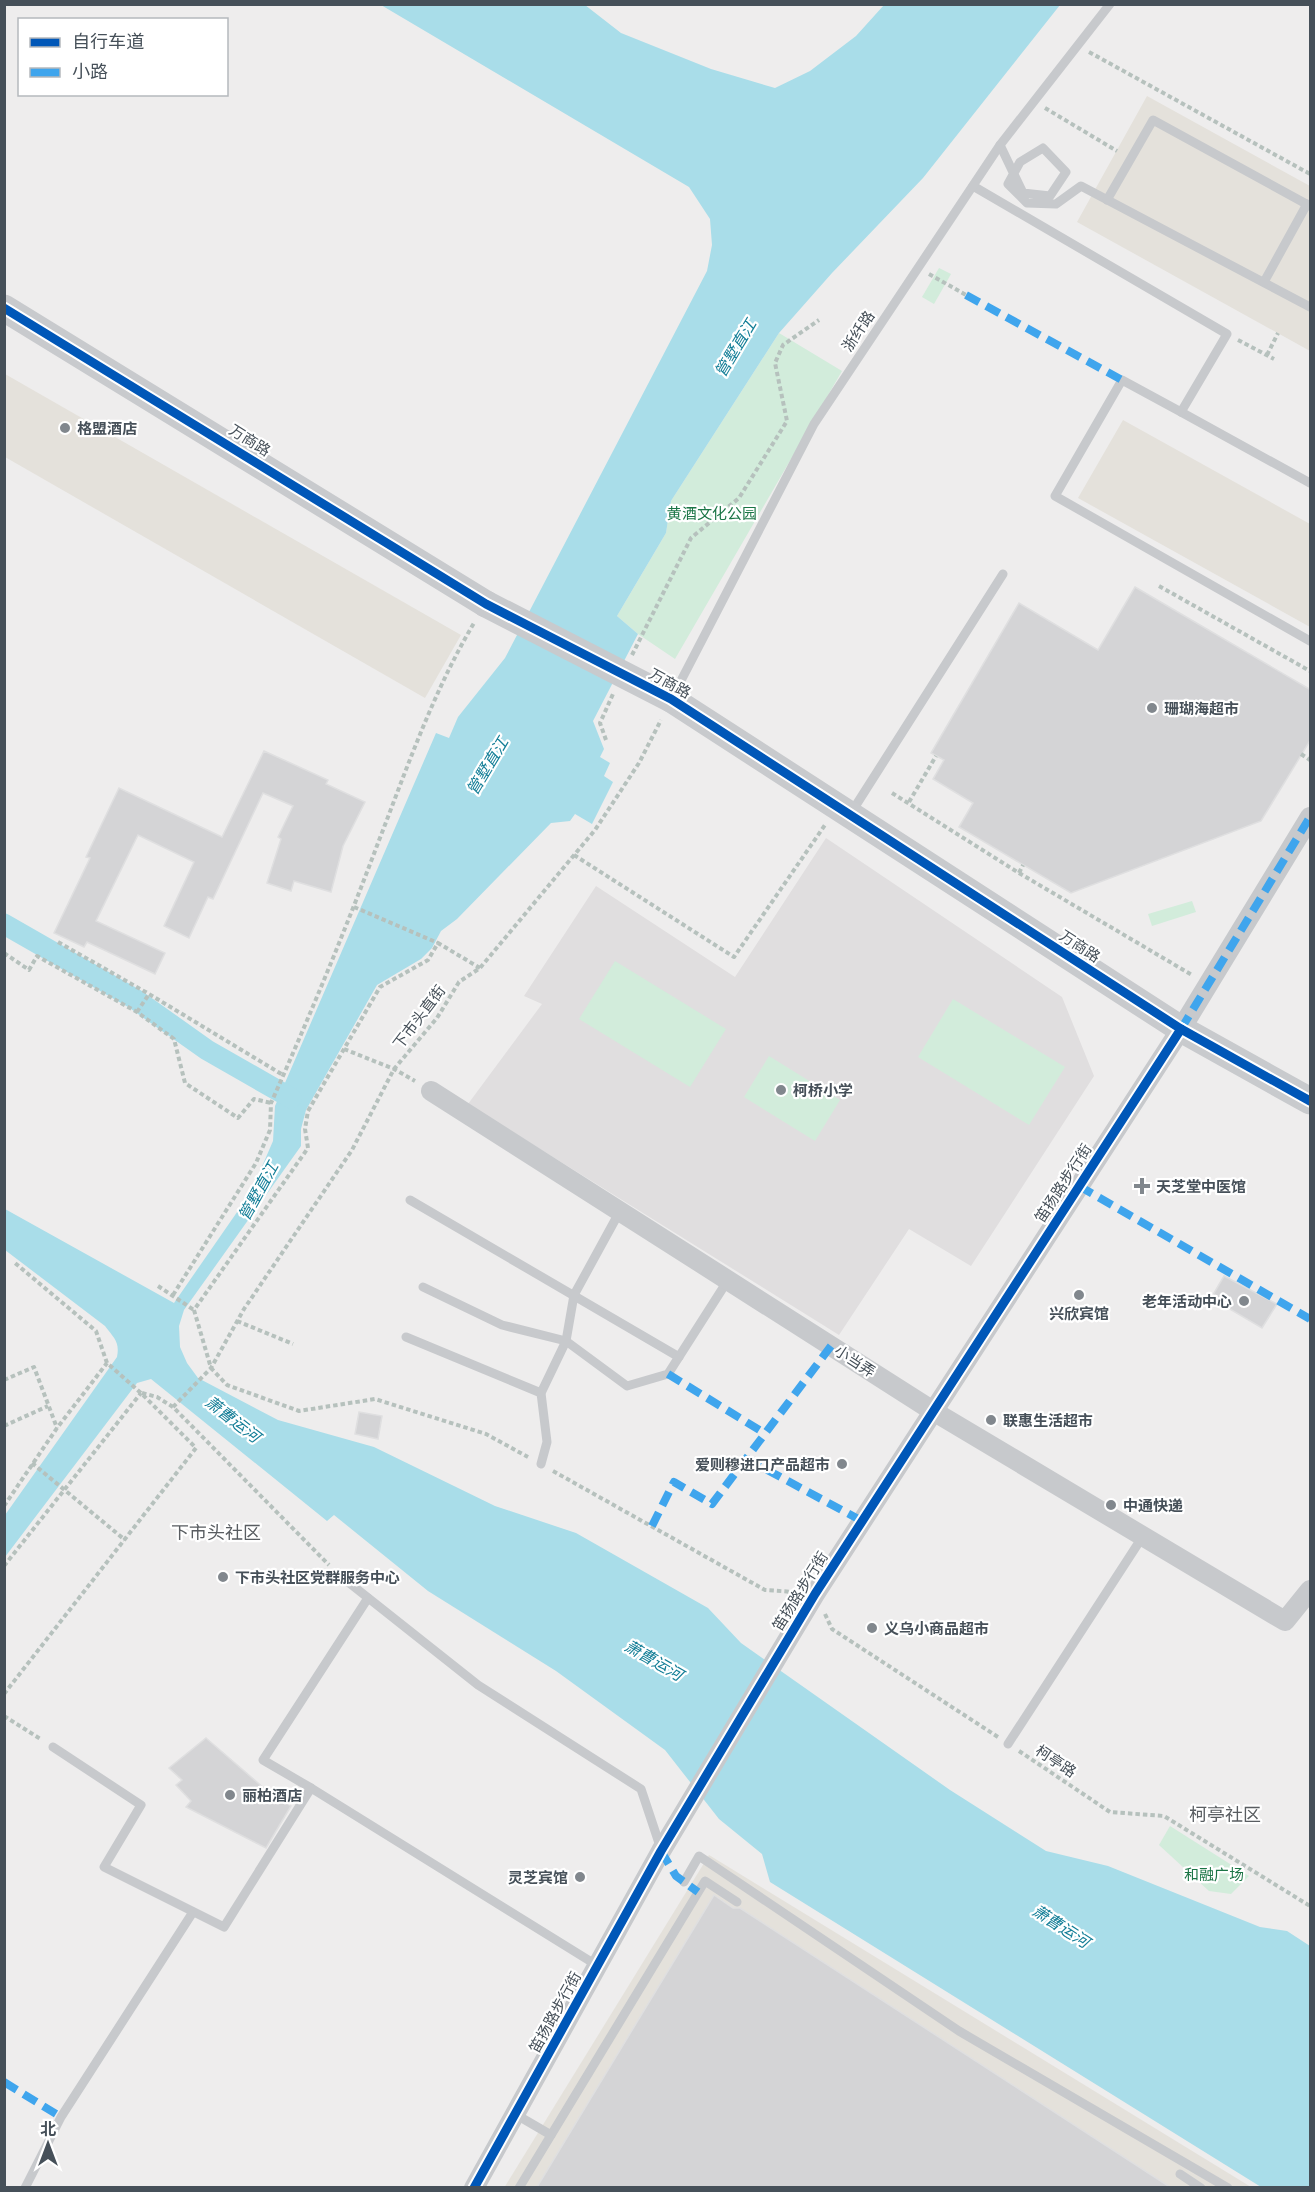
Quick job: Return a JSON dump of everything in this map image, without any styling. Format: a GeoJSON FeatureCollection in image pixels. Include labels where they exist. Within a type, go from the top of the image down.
{"type":"FeatureCollection","features":[{"type":"Feature","properties":{"kind":"street","name":"万商路"},"geometry":{"type":"LineString","coordinates":[[4,308],[486,604],[672,699],[1181,1029],[1311,1101]]}},
{"type":"Feature","properties":{"kind":"street","name":"笛扬路步行街"},"geometry":{"type":"LineString","coordinates":[[474,2187],[662,1851],[815,1594],[1181,1029],[1311,817]]}},
{"type":"Feature","properties":{"kind":"street","name":"小当弄"},"geometry":{"type":"LineString","coordinates":[[431,1091],[933,1411],[1285,1621],[1310,1593]]}},
{"type":"Feature","properties":{"kind":"lane","name":"浙纤路"},"geometry":{"type":"LineString","coordinates":[[672,699],[814,424],[1000,145],[1110,4]]}},
{"type":"Feature","properties":{"kind":"lane"},"geometry":{"type":"LineString","coordinates":[[1107,200],[1153,120],[1309,205],[1264,282]]}},
{"type":"Feature","properties":{"kind":"lane"},"geometry":{"type":"LineString","coordinates":[[1000,145],[1009,164],[1014,174],[1019,183],[1023,193],[1050,196],[1066,172],[1043,148],[1020,162],[1016,170],[1012,177],[1008,184],[1027,203],[1056,204],[1081,186],[1311,307]]}},
{"type":"Feature","properties":{"kind":"lane"},"geometry":{"type":"LineString","coordinates":[[973,186],[1227,334],[1181,411]]}},
{"type":"Feature","properties":{"kind":"lane"},"geometry":{"type":"LineString","coordinates":[[1311,483],[1122,380],[1055,495],[1311,641]]}},
{"type":"Feature","properties":{"kind":"lane"},"geometry":{"type":"LineString","coordinates":[[844,811],[1003,574]]}},
{"type":"Feature","properties":{"kind":"lane"},"geometry":{"type":"LineString","coordinates":[[410,1200],[679,1357]]}},
{"type":"Feature","properties":{"kind":"lane"},"geometry":{"type":"LineString","coordinates":[[541,1464],[547,1442],[541,1393],[566,1341],[574,1295],[620,1211]]}},
{"type":"Feature","properties":{"kind":"lane"},"geometry":{"type":"LineString","coordinates":[[423,1287],[502,1325],[566,1341],[627,1386],[668,1374],[728,1280]]}},
{"type":"Feature","properties":{"kind":"lane"},"geometry":{"type":"LineString","coordinates":[[406,1337],[541,1393]]}},
{"type":"Feature","properties":{"kind":"lane"},"geometry":{"type":"LineString","coordinates":[[1008,1744],[1143,1536]]}},
{"type":"Feature","properties":{"kind":"lane"},"geometry":{"type":"LineString","coordinates":[[338,1574],[478,1685],[641,1789],[662,1851]]}},
{"type":"Feature","properties":{"kind":"lane"},"geometry":{"type":"LineString","coordinates":[[368,1598],[263,1760],[598,1966]]}},
{"type":"Feature","properties":{"kind":"lane"},"geometry":{"type":"LineString","coordinates":[[53,1747],[141,1805],[104,1867],[224,1927],[311,1788]]}},
{"type":"Feature","properties":{"kind":"lane"},"geometry":{"type":"LineString","coordinates":[[684,1882],[699,1856],[959,2031],[1227,2187]]}},
{"type":"Feature","properties":{"kind":"lane"},"geometry":{"type":"LineString","coordinates":[[519,2187],[705,1881],[737,1902]]}},
{"type":"Feature","properties":{"kind":"lane"},"geometry":{"type":"LineString","coordinates":[[25,2187],[61,2118],[193,1912]]}},
{"type":"Feature","properties":{"kind":"lane"},"geometry":{"type":"LineString","coordinates":[[515,2114],[551,2135]]}},
{"type":"Feature","properties":{"kind":"lane"},"geometry":{"type":"LineString","coordinates":[[1180,2174],[1201,2187]]}},
{"type":"Feature","properties":{"kind":"path"},"geometry":{"type":"LineString","coordinates":[[1077,46],[1311,174]]}},
{"type":"Feature","properties":{"kind":"path"},"geometry":{"type":"LineString","coordinates":[[1034,102],[1117,151]]}},
{"type":"Feature","properties":{"kind":"path"},"geometry":{"type":"LineString","coordinates":[[918,268],[966,295]]}},
{"type":"Feature","properties":{"kind":"path"},"geometry":{"type":"LineString","coordinates":[[630,659],[691,537],[739,498],[787,421],[775,363],[783,345],[819,320]]}},
{"type":"Feature","properties":{"kind":"path"},"geometry":{"type":"LineString","coordinates":[[1267,355],[1278,333]]}},
{"type":"Feature","properties":{"kind":"path"},"geometry":{"type":"LineString","coordinates":[[1227,334],[1274,359]]}},
{"type":"Feature","properties":{"kind":"path"},"geometry":{"type":"LineString","coordinates":[[1159,586],[1311,671]]}},
{"type":"Feature","properties":{"kind":"path"},"geometry":{"type":"LineString","coordinates":[[173,1295],[256,1163],[270,1130],[271,1103],[354,907],[428,714],[454,656],[486,604]]}},
{"type":"Feature","properties":{"kind":"path"},"geometry":{"type":"LineString","coordinates":[[606,740],[600,723],[615,691]]}},
{"type":"Feature","properties":{"kind":"path"},"geometry":{"type":"LineString","coordinates":[[1301,754],[1311,760]]}},
{"type":"Feature","properties":{"kind":"path"},"geometry":{"type":"LineString","coordinates":[[909,802],[936,756]]}},
{"type":"Feature","properties":{"kind":"path"},"geometry":{"type":"LineString","coordinates":[[892,793],[1019,873],[1208,985]]}},
{"type":"Feature","properties":{"kind":"path"},"geometry":{"type":"LineString","coordinates":[[574,855],[734,957],[844,811]]}},
{"type":"Feature","properties":{"kind":"path"},"geometry":{"type":"LineString","coordinates":[[1019,873],[1023,865]]}},
{"type":"Feature","properties":{"kind":"path"},"geometry":{"type":"LineString","coordinates":[[354,907],[438,943],[480,968]]}},
{"type":"Feature","properties":{"kind":"path"},"geometry":{"type":"LineString","coordinates":[[58,942],[284,1075]]}},
{"type":"Feature","properties":{"kind":"path"},"geometry":{"type":"LineString","coordinates":[[194,1310],[308,1148],[305,1129],[308,1111],[380,987],[428,960],[438,943]]}},
{"type":"Feature","properties":{"kind":"path"},"geometry":{"type":"LineString","coordinates":[[4,953],[29,970],[37,956],[137,1012],[174,1039],[185,1083],[238,1119],[254,1099],[271,1103]]}},
{"type":"Feature","properties":{"kind":"path"},"geometry":{"type":"LineString","coordinates":[[137,1012],[149,994]]}},
{"type":"Feature","properties":{"kind":"path"},"geometry":{"type":"LineString","coordinates":[[344,1049],[394,1069],[431,1091]]}},
{"type":"Feature","properties":{"kind":"path"},"geometry":{"type":"LineString","coordinates":[[4,1694],[196,1448],[107,1363],[96,1331],[15,1263]]}},
{"type":"Feature","properties":{"kind":"path"},"geometry":{"type":"LineString","coordinates":[[158,1286],[194,1310],[211,1368],[227,1385],[299,1411],[375,1399],[486,1434],[765,1590],[815,1594]]}},
{"type":"Feature","properties":{"kind":"path"},"geometry":{"type":"LineString","coordinates":[[237,1321],[293,1344]]}},
{"type":"Feature","properties":{"kind":"path"},"geometry":{"type":"LineString","coordinates":[[4,1506],[57,1428],[107,1363]]}},
{"type":"Feature","properties":{"kind":"path"},"geometry":{"type":"LineString","coordinates":[[4,1380],[34,1367],[57,1428]]}},
{"type":"Feature","properties":{"kind":"path"},"geometry":{"type":"LineString","coordinates":[[141,1393],[157,1397],[173,1407],[338,1574]]}},
{"type":"Feature","properties":{"kind":"path"},"geometry":{"type":"LineString","coordinates":[[4,1566],[141,1393]]}},
{"type":"Feature","properties":{"kind":"path"},"geometry":{"type":"LineString","coordinates":[[4,1426],[48,1406]]}},
{"type":"Feature","properties":{"kind":"path"},"geometry":{"type":"LineString","coordinates":[[32,1463],[125,1540]]}},
{"type":"Feature","properties":{"kind":"path"},"geometry":{"type":"LineString","coordinates":[[4,1716],[53,1747]]}},
{"type":"Feature","properties":{"kind":"shaded area"},"geometry":{"type":"Polygon","coordinates":[[[1147,96],[1310,186],[1310,351],[1077,222],[1147,96]]]}},
{"type":"Feature","properties":{"kind":"shaded area"},"geometry":{"type":"Polygon","coordinates":[[[5,374],[461,635],[425,698],[5,457],[5,374]]]}},
{"type":"Feature","properties":{"kind":"shaded area"},"geometry":{"type":"Polygon","coordinates":[[[1123,420],[1310,524],[1310,627],[1078,498],[1123,420]]]}},
{"type":"Feature","properties":{"kind":"shaded area","name":"柯桥小学"},"geometry":{"type":"Polygon","coordinates":[[[826,838],[1062,997],[1094,1076],[971,1266],[909,1229],[839,1335],[468,1104],[542,1004],[524,996],[596,886],[735,977],[826,838]]]}},
{"type":"Feature","properties":{"kind":"shaded area"},"geometry":{"type":"Polygon","coordinates":[[[709,1855],[1251,2187],[504,2188],[709,1855]]]}},
{"type":"Feature","properties":{"kind":"green space"},"geometry":{"type":"Polygon","coordinates":[[[939,268],[951,274],[934,304],[922,297],[939,268]]]}},
{"type":"Feature","properties":{"kind":"green space","name":"黄酒文化公园"},"geometry":{"type":"Polygon","coordinates":[[[779,333],[842,371],[675,659],[638,634],[617,616],[666,533],[671,501],[779,333]]]}},
{"type":"Feature","properties":{"kind":"green space"},"geometry":{"type":"Polygon","coordinates":[[[1192,901],[1196,912],[1152,926],[1148,914],[1192,901]]]}},
{"type":"Feature","properties":{"kind":"green space"},"geometry":{"type":"Polygon","coordinates":[[[615,961],[726,1029],[690,1087],[579,1019],[615,961]]]}},
{"type":"Feature","properties":{"kind":"green space"},"geometry":{"type":"Polygon","coordinates":[[[953,999],[1065,1067],[1029,1125],[918,1057],[953,999]]]}},
{"type":"Feature","properties":{"kind":"green space"},"geometry":{"type":"Polygon","coordinates":[[[769,1056],[840,1100],[815,1141],[744,1097],[769,1056]]]}},
{"type":"Feature","properties":{"kind":"green space","name":"和融广场"},"geometry":{"type":"Polygon","coordinates":[[[1170,1826],[1249,1876],[1231,1894],[1209,1891],[1159,1845],[1170,1826]]]}},
{"type":"Feature","properties":{"kind":"water"},"geometry":{"type":"Polygon","coordinates":[[[381,5],[585,5],[621,33],[711,69],[775,88],[810,71],[856,36],[884,5],[1060,5],[923,178],[832,273],[779,333],[671,501],[666,533],[617,616],[638,634],[593,721],[604,749],[600,757],[610,763],[604,776],[613,782],[592,824],[575,814],[570,821],[551,823],[457,919],[441,931],[432,948],[421,959],[377,985],[306,1110],[301,1129],[301,1146],[184,1310],[179,1326],[180,1347],[187,1363],[198,1378],[278,1420],[374,1447],[495,1506],[576,1533],[708,1608],[741,1643],[950,1790],[1046,1851],[1108,1866],[1260,1927],[1287,1931],[1310,1946],[1310,2187],[1261,2187],[770,1882],[762,1854],[719,1819],[665,1750],[556,1671],[428,1591],[334,1515],[327,1521],[151,1379],[137,1383],[5,1557],[5,1515],[117,1357],[118,1348],[116,1340],[105,1326],[5,1250],[5,1209],[174,1303],[251,1192],[273,1141],[275,1106],[436,733],[449,738],[458,717],[505,658],[707,271],[712,245],[710,219],[689,187],[381,5]]]}},
{"type":"Feature","properties":{"kind":"building"},"geometry":{"type":"Polygon","coordinates":[[[1135,587],[1311,690],[1311,739],[1261,821],[1071,893],[959,827],[973,803],[933,779],[944,760],[931,753],[1019,603],[1098,650],[1135,587]]]}},
{"type":"Feature","properties":{"kind":"building"},"geometry":{"type":"Polygon","coordinates":[[[264,751],[328,780],[326,784],[365,802],[343,846],[331,892],[294,881],[291,891],[267,883],[281,839],[278,837],[293,806],[263,793],[213,899],[208,897],[189,938],[164,926],[194,862],[138,835],[96,921],[165,953],[155,974],[87,942],[84,947],[54,933],[90,858],[86,857],[119,788],[222,837],[264,751]]]}},
{"type":"Feature","properties":{"kind":"building","name":"老年活动中心"},"geometry":{"type":"Polygon","coordinates":[[[1224,1276],[1277,1304],[1262,1328],[1211,1298],[1224,1276]]]}},
{"type":"Feature","properties":{"kind":"building"},"geometry":{"type":"Polygon","coordinates":[[[359,1412],[382,1416],[378,1439],[355,1434],[359,1412]]]}},
{"type":"Feature","properties":{"kind":"building","name":"丽柏酒店"},"geometry":{"type":"Polygon","coordinates":[[[206,1738],[265,1789],[291,1806],[266,1848],[186,1807],[191,1801],[176,1785],[182,1780],[169,1768],[206,1738]]]}},
{"type":"Feature","properties":{"kind":"building"},"geometry":{"type":"Polygon","coordinates":[[[714,1895],[733,1908],[740,1908],[1170,2187],[537,2187],[714,1895]]]}},
{"type":"Feature","properties":{"kind":"waterway"},"geometry":{"type":"LineString","coordinates":[[4,924],[135,999],[207,1050],[291,1098]]}},
{"type":"Feature","properties":{"kind":"marked path"},"geometry":{"type":"LineString","coordinates":[[966,295],[1122,380]]}},
{"type":"Feature","properties":{"kind":"marked path"},"geometry":{"type":"LineString","coordinates":[[1181,1029],[1310,817]]}},
{"type":"Feature","properties":{"kind":"marked path"},"geometry":{"type":"LineString","coordinates":[[1079,1186],[1310,1319]]}},
{"type":"Feature","properties":{"kind":"marked path"},"geometry":{"type":"LineString","coordinates":[[652,1526],[674,1482],[712,1504],[831,1346]]}},
{"type":"Feature","properties":{"kind":"marked path"},"geometry":{"type":"LineString","coordinates":[[668,1374],[766,1434]]}},
{"type":"Feature","properties":{"kind":"marked path"},"geometry":{"type":"LineString","coordinates":[[747,1459],[862,1521]]}},
{"type":"Feature","properties":{"kind":"marked path"},"geometry":{"type":"LineString","coordinates":[[661,1851],[676,1876],[698,1892]]}},
{"type":"Feature","properties":{"kind":"marked path"},"geometry":{"type":"LineString","coordinates":[[4,2082],[61,2117]]}},
{"type":"Feature","properties":{"kind":"cycle path"},"geometry":{"type":"LineString","coordinates":[[4,308],[486,604],[671,699],[1181,1029],[1310,1101]]}},
{"type":"Feature","properties":{"kind":"cycle path"},"geometry":{"type":"LineString","coordinates":[[474,2188],[661,1851],[815,1594],[1181,1029]]}},
{"type":"Feature","properties":{"kind":"place","name":"格盟酒店"},"geometry":{"type":"Point","coordinates":[65,428]}},
{"type":"Feature","properties":{"kind":"place","name":"珊瑚海超市"},"geometry":{"type":"Point","coordinates":[1152,708]}},
{"type":"Feature","properties":{"kind":"place","name":"柯桥小学"},"geometry":{"type":"Point","coordinates":[781,1090]}},
{"type":"Feature","properties":{"kind":"place","name":"天芝堂中医馆"},"geometry":{"type":"Point","coordinates":[1142,1186]}},
{"type":"Feature","properties":{"kind":"place","name":"兴欣宾馆"},"geometry":{"type":"Point","coordinates":[1079,1295]}},
{"type":"Feature","properties":{"kind":"place","name":"老年活动中心"},"geometry":{"type":"Point","coordinates":[1244,1301]}},
{"type":"Feature","properties":{"kind":"place","name":"联惠生活超市"},"geometry":{"type":"Point","coordinates":[991,1420]}},
{"type":"Feature","properties":{"kind":"place","name":"爱则穆进口产品超市"},"geometry":{"type":"Point","coordinates":[842,1464]}},
{"type":"Feature","properties":{"kind":"place","name":"中通快递"},"geometry":{"type":"Point","coordinates":[1111,1505]}},
{"type":"Feature","properties":{"kind":"place","name":"下市头社区党群服务中心"},"geometry":{"type":"Point","coordinates":[223,1577]}},
{"type":"Feature","properties":{"kind":"place","name":"义乌小商品超市"},"geometry":{"type":"Point","coordinates":[872,1628]}},
{"type":"Feature","properties":{"kind":"place","name":"丽柏酒店"},"geometry":{"type":"Point","coordinates":[230,1795]}},
{"type":"Feature","properties":{"kind":"place","name":"灵芝宾馆"},"geometry":{"type":"Point","coordinates":[580,1877]}},
{"type":"Feature","properties":{"kind":"district","name":"下市头社区"},"geometry":{"type":"Point","coordinates":[216,1532]}},
{"type":"Feature","properties":{"kind":"district","name":"柯亭社区"},"geometry":{"type":"Point","coordinates":[1225,1814]}},
{"type":"Feature","properties":{"kind":"water label","name":"管墅直江"},"geometry":{"type":"Point","coordinates":[735,348]}},
{"type":"Feature","properties":{"kind":"water label","name":"管墅直江"},"geometry":{"type":"Point","coordinates":[487,766]}},
{"type":"Feature","properties":{"kind":"water label","name":"管墅直江"},"geometry":{"type":"Point","coordinates":[258,1191]}},
{"type":"Feature","properties":{"kind":"water label","name":"萧曹运河"},"geometry":{"type":"Point","coordinates":[233,1419]}},
{"type":"Feature","properties":{"kind":"water label","name":"萧曹运河"},"geometry":{"type":"Point","coordinates":[654,1660]}},
{"type":"Feature","properties":{"kind":"water label","name":"萧曹运河"},"geometry":{"type":"Point","coordinates":[1061,1926]}}]}
